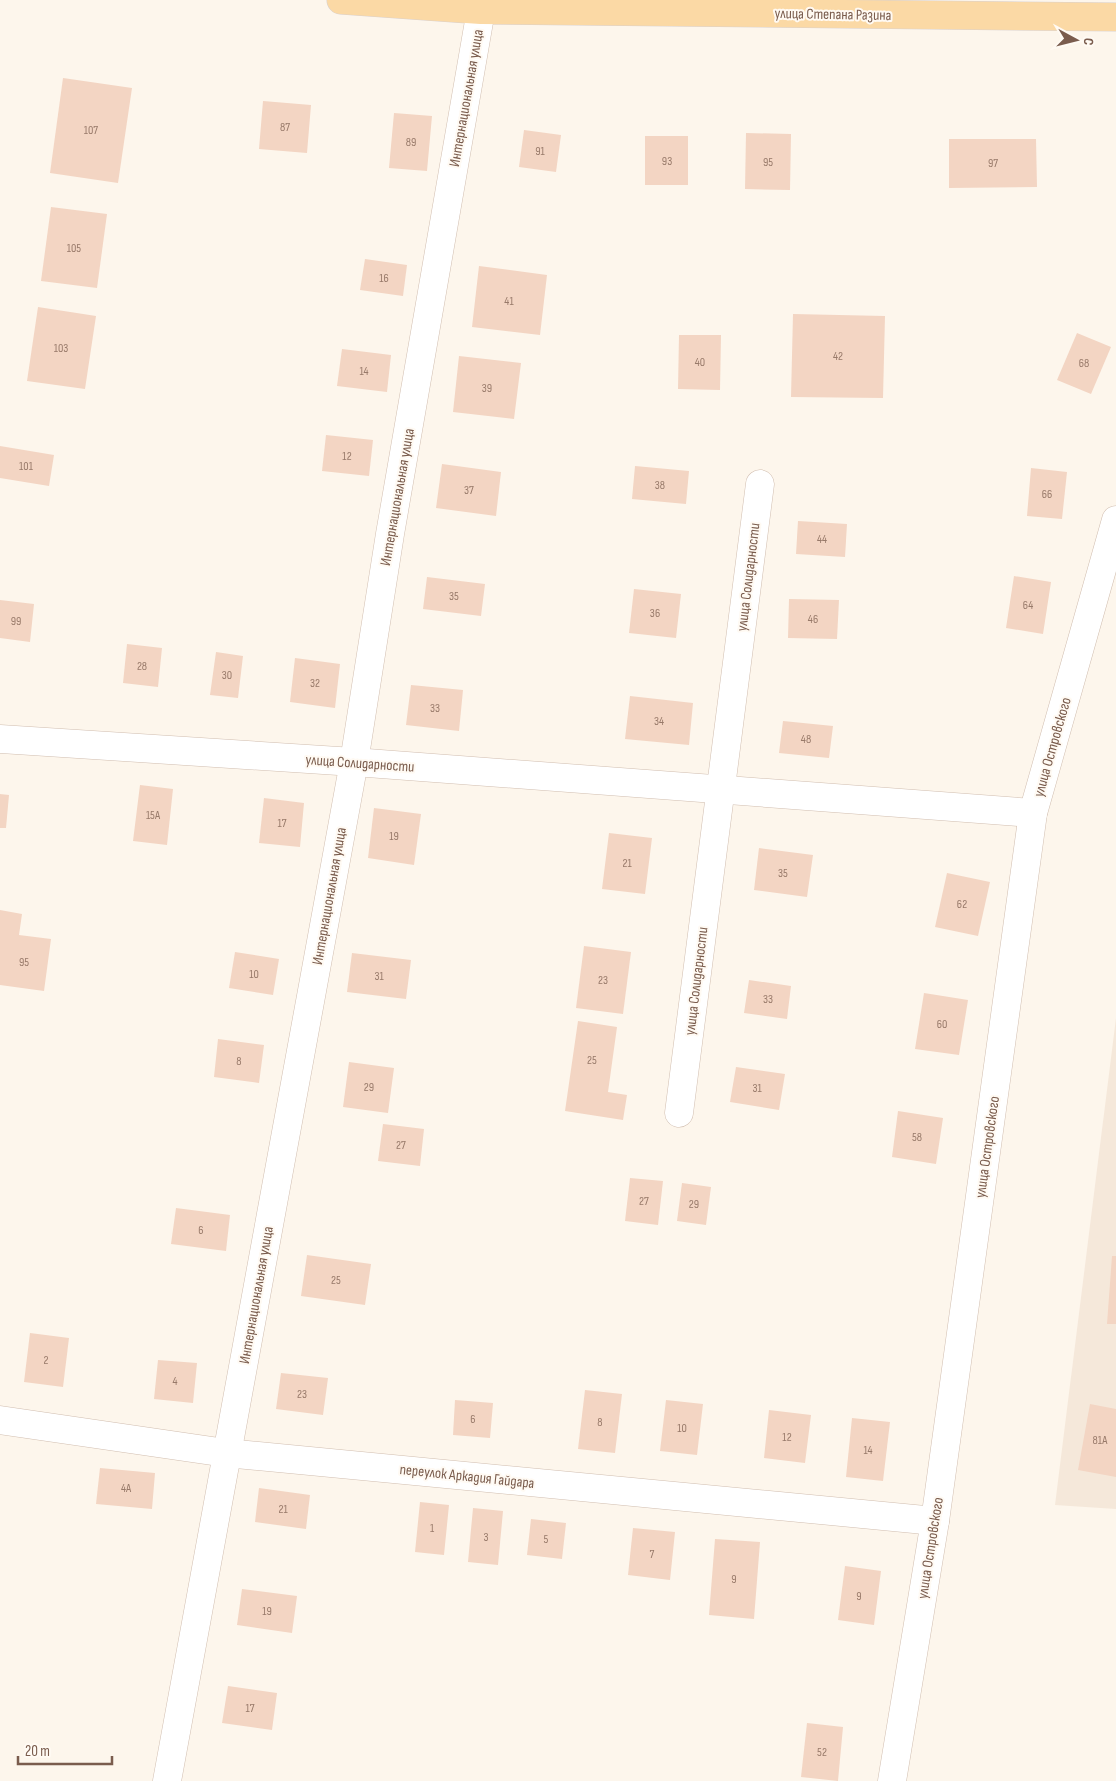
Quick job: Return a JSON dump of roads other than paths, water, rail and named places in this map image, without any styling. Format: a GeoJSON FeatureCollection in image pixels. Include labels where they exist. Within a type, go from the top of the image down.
{"type":"FeatureCollection","features":[{"type":"Feature","properties":{"kind":"main road","name":"улица Степана Разина"},"geometry":{"type":"LineString","coordinates":[[341,0],[481,10],[556,5],[1116,17]]}},
{"type":"Feature","properties":{"kind":"street","name":"Интернациональная улица"},"geometry":{"type":"LineString","coordinates":[[168,1781],[226,1452],[354,762],[390,534],[481,10]]}},
{"type":"Feature","properties":{"kind":"street","name":"улица Солидарности"},"geometry":{"type":"LineString","coordinates":[[679,1113],[760,484]]}},
{"type":"Feature","properties":{"kind":"street","name":"улица Островского"},"geometry":{"type":"LineString","coordinates":[[892,1781],[935,1522],[1033,813],[1116,520]]}},
{"type":"Feature","properties":{"kind":"street","name":"улица Солидарности"},"geometry":{"type":"LineString","coordinates":[[0,739],[354,762],[1033,813]]}},
{"type":"Feature","properties":{"kind":"street","name":"переулок Аркадия Гайдара"},"geometry":{"type":"LineString","coordinates":[[0,1420],[226,1452],[935,1522]]}}]}
